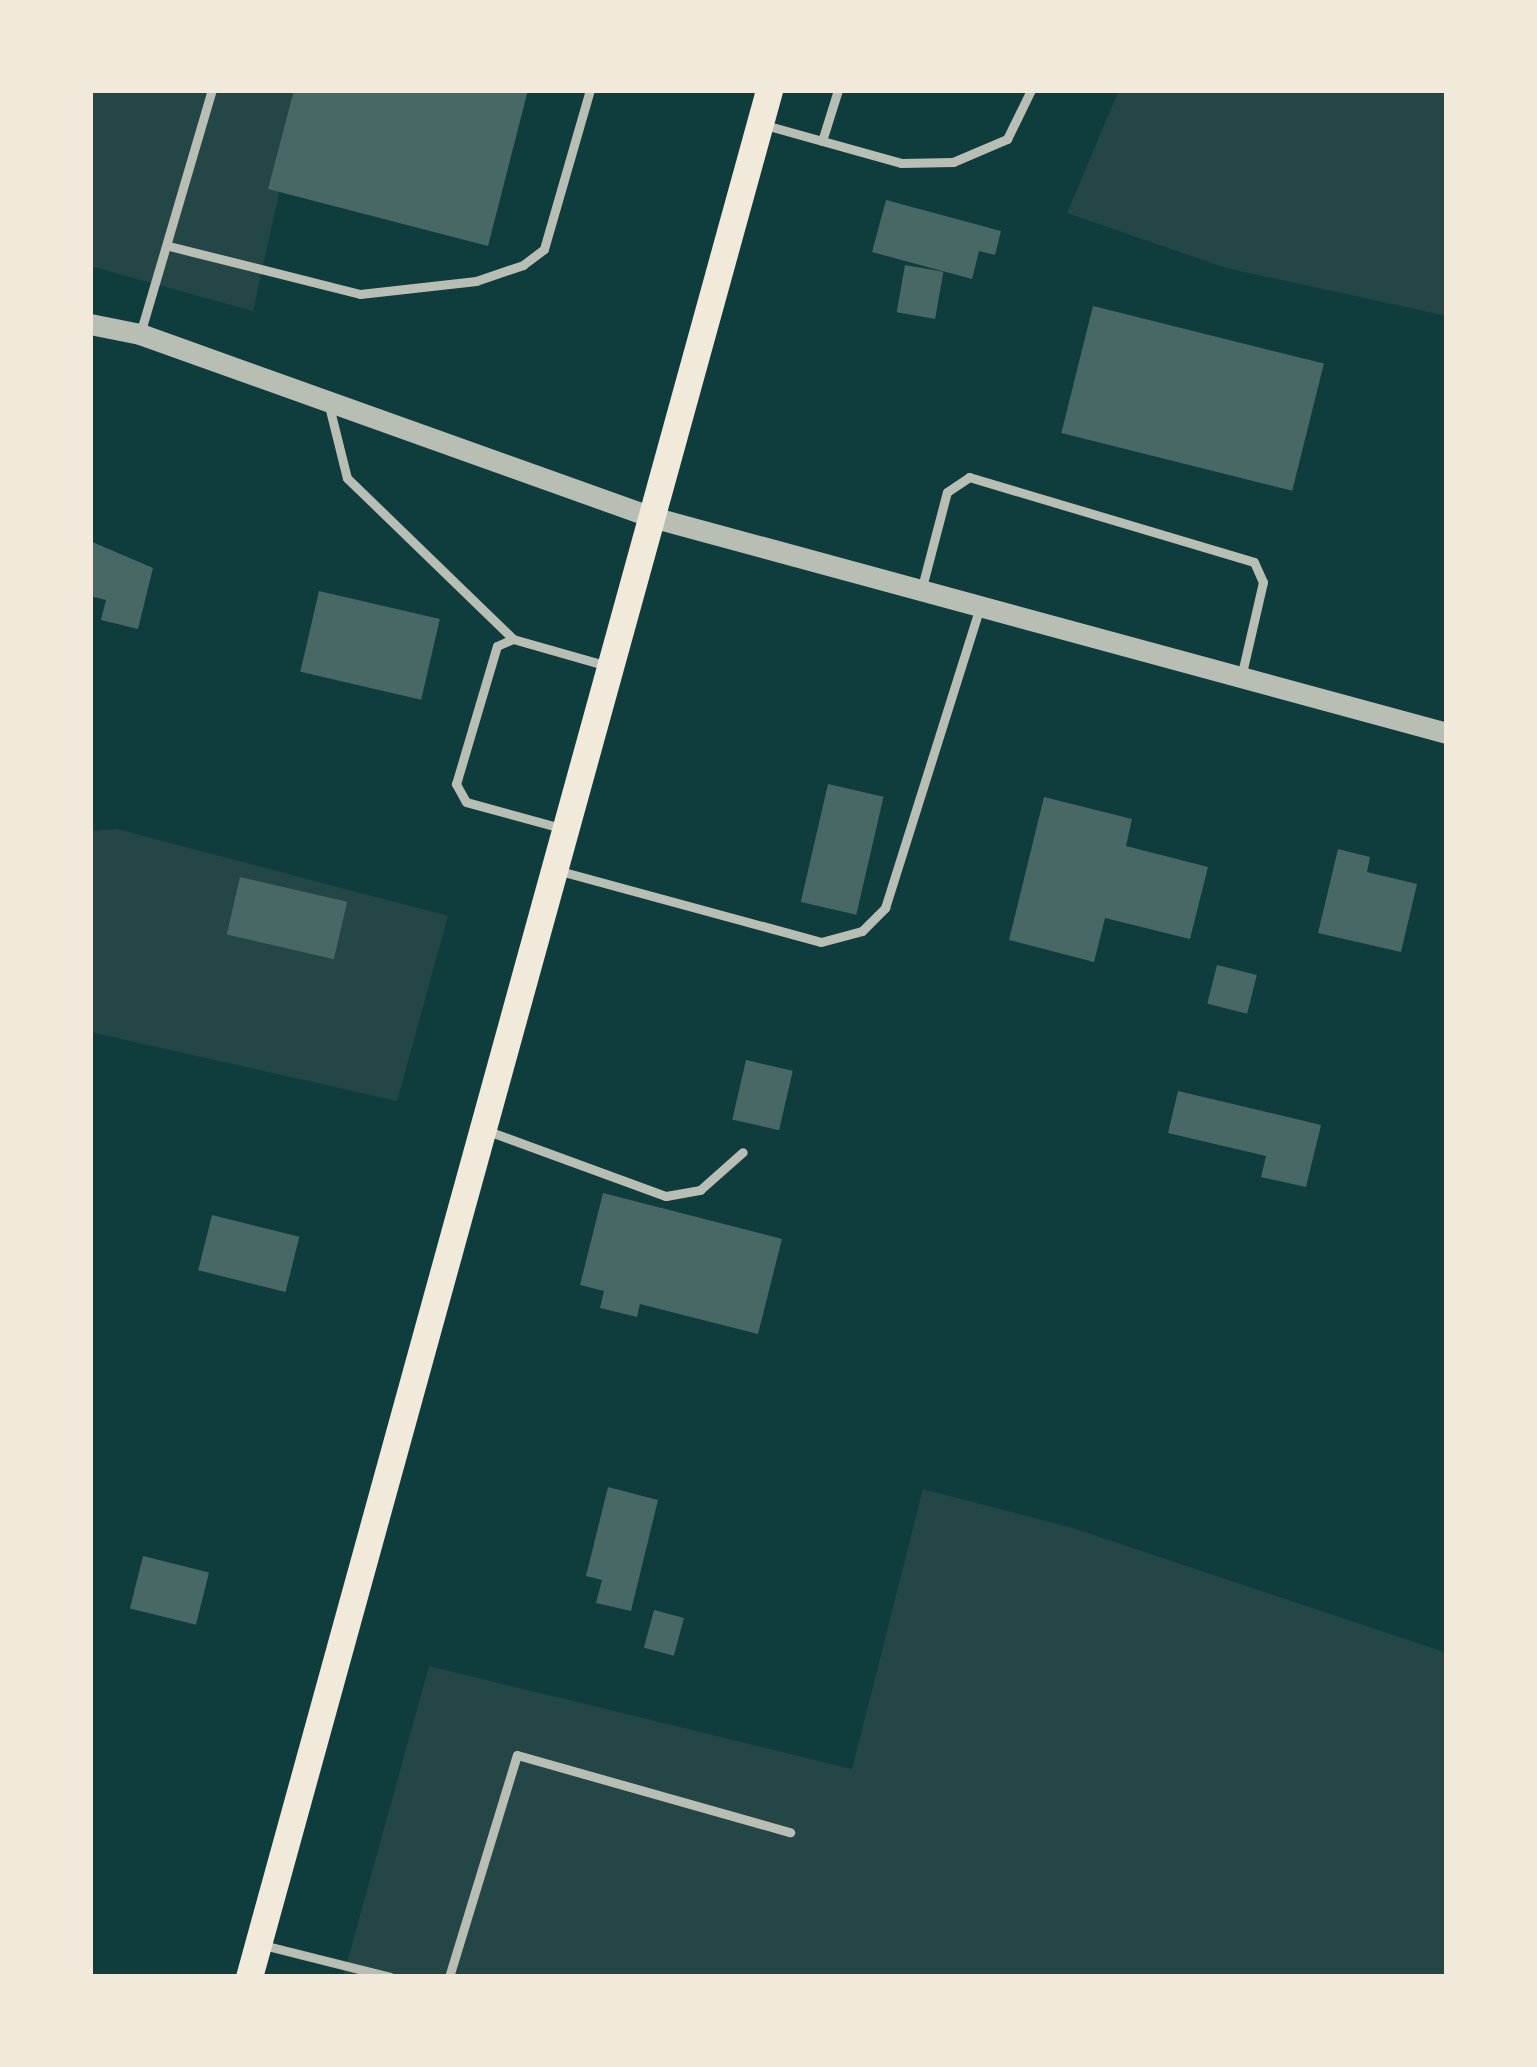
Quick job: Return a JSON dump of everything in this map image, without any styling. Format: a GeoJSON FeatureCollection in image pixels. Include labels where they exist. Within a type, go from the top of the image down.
{"type":"FeatureCollection","features":[{"type":"Feature","properties":{"kind":"main road"},"geometry":{"type":"LineString","coordinates":[[249,1977],[769,90]]}},
{"type":"Feature","properties":{"kind":"street"},"geometry":{"type":"LineString","coordinates":[[90,324],[140,334],[652,518],[1447,733]]}},
{"type":"Feature","properties":{"kind":"lane"},"geometry":{"type":"LineString","coordinates":[[140,334],[212,90]]}},
{"type":"Feature","properties":{"kind":"lane"},"geometry":{"type":"LineString","coordinates":[[169,246],[360,294],[476,281],[524,265],[544,249],[590,90]]}},
{"type":"Feature","properties":{"kind":"lane"},"geometry":{"type":"LineString","coordinates":[[822,141],[838,90]]}},
{"type":"Feature","properties":{"kind":"lane"},"geometry":{"type":"LineString","coordinates":[[760,124],[902,163],[952,162],[1007,139],[1031,90]]}},
{"type":"Feature","properties":{"kind":"lane"},"geometry":{"type":"LineString","coordinates":[[328,401],[347,478],[513,639],[611,667]]}},
{"type":"Feature","properties":{"kind":"lane"},"geometry":{"type":"LineString","coordinates":[[921,590],[947,492],[970,477],[1254,562],[1263,582],[1241,676]]}},
{"type":"Feature","properties":{"kind":"lane"},"geometry":{"type":"LineString","coordinates":[[555,870],[821,942],[862,931],[885,908],[980,606]]}},
{"type":"Feature","properties":{"kind":"lane"},"geometry":{"type":"LineString","coordinates":[[513,639],[496,646],[456,784],[466,802],[566,829]]}},
{"type":"Feature","properties":{"kind":"lane"},"geometry":{"type":"LineString","coordinates":[[483,1130],[665,1196],[700,1190],[743,1152]]}},
{"type":"Feature","properties":{"kind":"lane"},"geometry":{"type":"LineString","coordinates":[[449,1977],[517,1755],[790,1832]]}},
{"type":"Feature","properties":{"kind":"lane"},"geometry":{"type":"LineString","coordinates":[[258,1944],[389,1977]]}},
{"type":"Feature","properties":{"kind":"shaded area"},"geometry":{"type":"Polygon","coordinates":[[[90,90],[302,90],[253,311],[90,266],[90,90]]]}},
{"type":"Feature","properties":{"kind":"shaded area"},"geometry":{"type":"Polygon","coordinates":[[[1119,90],[1447,90],[1447,316],[1226,268],[1067,213],[1119,90]]]}},
{"type":"Feature","properties":{"kind":"shaded area"},"geometry":{"type":"Polygon","coordinates":[[[117,829],[448,916],[397,1101],[90,1032],[90,831],[117,829]]]}},
{"type":"Feature","properties":{"kind":"shaded area"},"geometry":{"type":"Polygon","coordinates":[[[923,1489],[1076,1529],[1447,1653],[1447,1977],[343,1977],[429,1666],[852,1769],[923,1489]]]}},
{"type":"Feature","properties":{"kind":"building"},"geometry":{"type":"Polygon","coordinates":[[[294,90],[528,90],[488,246],[268,189],[294,90]]]}},
{"type":"Feature","properties":{"kind":"building"},"geometry":{"type":"Polygon","coordinates":[[[886,200],[1001,231],[995,255],[979,251],[972,279],[872,252],[886,200]]]}},
{"type":"Feature","properties":{"kind":"building"},"geometry":{"type":"Polygon","coordinates":[[[905,265],[943,272],[935,319],[897,312],[905,265]]]}},
{"type":"Feature","properties":{"kind":"building"},"geometry":{"type":"Polygon","coordinates":[[[1093,306],[1324,364],[1292,491],[1061,433],[1093,306]]]}},
{"type":"Feature","properties":{"kind":"building"},"geometry":{"type":"Polygon","coordinates":[[[90,541],[153,568],[138,629],[101,620],[106,600],[90,596],[90,541]]]}},
{"type":"Feature","properties":{"kind":"building"},"geometry":{"type":"Polygon","coordinates":[[[319,591],[440,619],[421,700],[300,672],[319,591]]]}},
{"type":"Feature","properties":{"kind":"building"},"geometry":{"type":"Polygon","coordinates":[[[828,784],[884,797],[856,915],[801,902],[828,784]]]}},
{"type":"Feature","properties":{"kind":"building"},"geometry":{"type":"Polygon","coordinates":[[[1044,797],[1132,819],[1126,846],[1208,867],[1190,939],[1105,918],[1094,962],[1009,940],[1044,797]]]}},
{"type":"Feature","properties":{"kind":"building"},"geometry":{"type":"Polygon","coordinates":[[[1338,849],[1370,857],[1367,872],[1417,884],[1401,952],[1318,933],[1338,849]]]}},
{"type":"Feature","properties":{"kind":"building"},"geometry":{"type":"Polygon","coordinates":[[[240,877],[347,902],[334,959],[227,934],[240,877]]]}},
{"type":"Feature","properties":{"kind":"building"},"geometry":{"type":"Polygon","coordinates":[[[1217,965],[1257,975],[1247,1014],[1207,1004],[1217,965]]]}},
{"type":"Feature","properties":{"kind":"building"},"geometry":{"type":"Polygon","coordinates":[[[746,1060],[793,1071],[779,1130],[732,1119],[746,1060]]]}},
{"type":"Feature","properties":{"kind":"building"},"geometry":{"type":"Polygon","coordinates":[[[1178,1091],[1321,1125],[1306,1187],[1261,1177],[1266,1156],[1168,1133],[1178,1091]]]}},
{"type":"Feature","properties":{"kind":"building"},"geometry":{"type":"Polygon","coordinates":[[[603,1193],[782,1239],[758,1334],[640,1304],[637,1317],[600,1308],[604,1291],[580,1285],[603,1193]]]}},
{"type":"Feature","properties":{"kind":"building"},"geometry":{"type":"Polygon","coordinates":[[[212,1215],[299,1237],[286,1292],[198,1270],[212,1215]]]}},
{"type":"Feature","properties":{"kind":"building"},"geometry":{"type":"Polygon","coordinates":[[[608,1487],[658,1500],[631,1611],[596,1603],[602,1580],[586,1576],[608,1487]]]}},
{"type":"Feature","properties":{"kind":"building"},"geometry":{"type":"Polygon","coordinates":[[[143,1556],[209,1572],[196,1625],[130,1608],[143,1556]]]}},
{"type":"Feature","properties":{"kind":"building"},"geometry":{"type":"Polygon","coordinates":[[[654,1610],[684,1618],[674,1656],[644,1648],[654,1610]]]}}]}
